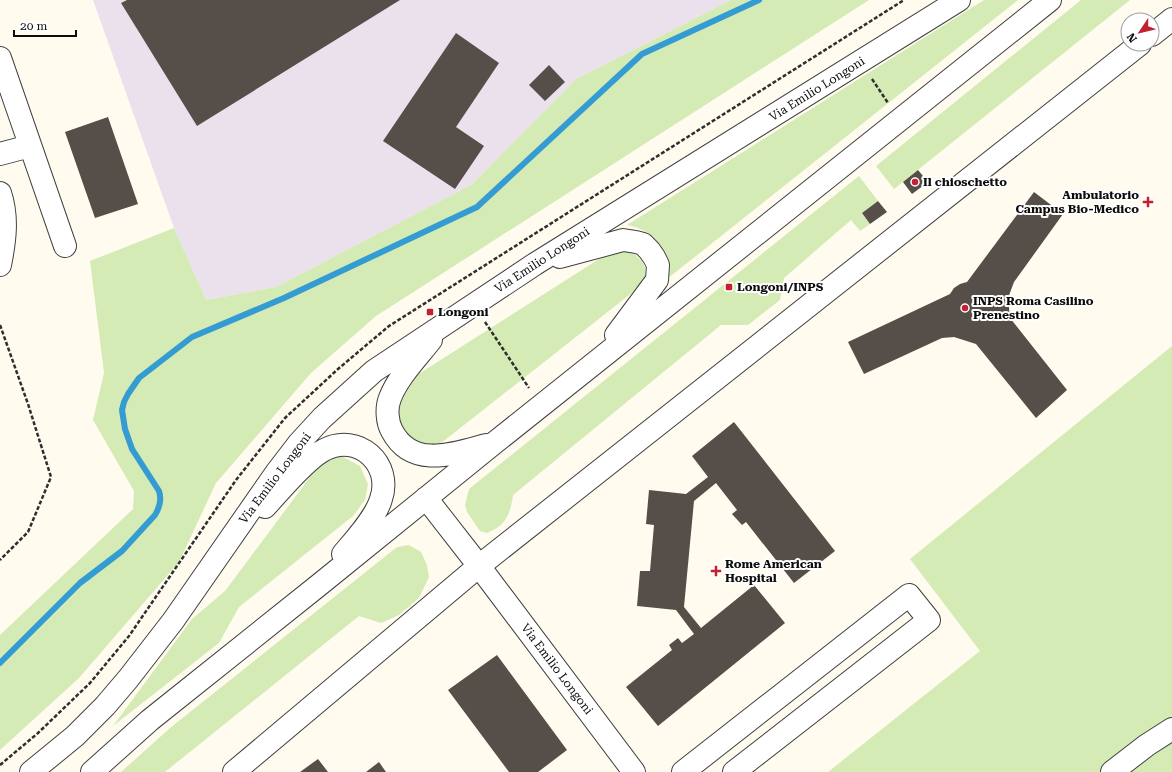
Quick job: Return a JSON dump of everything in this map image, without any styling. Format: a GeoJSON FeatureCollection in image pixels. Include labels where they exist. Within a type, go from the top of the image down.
{"type":"FeatureCollection","features":[{"type":"Feature","properties":{"kind":"street","name":"Via Emilio Longoni"},"geometry":{"type":"LineString","coordinates":[[31,772],[75,736],[110,700],[173,622],[276,473],[299,443],[322,418],[374,371],[535,264],[959,0]]}},
{"type":"Feature","properties":{"kind":"street"},"geometry":{"type":"LineString","coordinates":[[92,772],[150,720],[595,361],[1050,0]]}},
{"type":"Feature","properties":{"kind":"street"},"geometry":{"type":"LineString","coordinates":[[1160,28],[1172,19]]}},
{"type":"Feature","properties":{"kind":"street"},"geometry":{"type":"LineString","coordinates":[[234,772],[479,566],[1130,52]]}},
{"type":"Feature","properties":{"kind":"street"},"geometry":{"type":"LineString","coordinates":[[0,58],[65,246]]}},
{"type":"Feature","properties":{"kind":"street"},"geometry":{"type":"LineString","coordinates":[[0,154],[30,146]]}},
{"type":"Feature","properties":{"kind":"street"},"geometry":{"type":"LineString","coordinates":[[0,193],[6,217],[6,235],[0,265]]}},
{"type":"Feature","properties":{"kind":"street"},"geometry":{"type":"LineString","coordinates":[[535,264],[623,240],[642,244],[654,257],[658,265],[657,280],[595,361]]}},
{"type":"Feature","properties":{"kind":"street"},"geometry":{"type":"LineString","coordinates":[[443,325],[403,375],[389,399],[387,410],[390,427],[402,444],[412,452],[424,456],[454,453],[493,444]]}},
{"type":"Feature","properties":{"kind":"street"},"geometry":{"type":"LineString","coordinates":[[214,562],[308,462],[323,450],[333,446],[342,444],[354,446],[365,450],[376,462],[382,476],[382,498],[370,520],[319,585]]}},
{"type":"Feature","properties":{"kind":"street","name":"Via Emilio Longoni"},"geometry":{"type":"LineString","coordinates":[[426,498],[634,772]]}},
{"type":"Feature","properties":{"kind":"street"},"geometry":{"type":"LineString","coordinates":[[683,772],[909,595],[929,620],[734,772]]}},
{"type":"Feature","properties":{"kind":"street"},"geometry":{"type":"LineString","coordinates":[[1112,772],[1147,745],[1172,729]]}},
{"type":"Feature","properties":{"kind":"path"},"geometry":{"type":"LineString","coordinates":[[458,282],[514,366],[542,404]]}},
{"type":"Feature","properties":{"kind":"path"},"geometry":{"type":"LineString","coordinates":[[0,325],[28,404],[51,477],[28,532],[0,560]]}},
{"type":"Feature","properties":{"kind":"shaded area"},"geometry":{"type":"Polygon","coordinates":[[[93,0],[731,0],[576,79],[471,185],[276,287],[206,300],[174,228],[93,0]]]}},
{"type":"Feature","properties":{"kind":"green space"},"geometry":{"type":"Polygon","coordinates":[[[731,0],[869,0],[376,316],[311,373],[216,483],[179,562],[79,678],[0,750],[0,635],[133,509],[134,491],[93,420],[104,373],[90,261],[174,228],[206,300],[276,287],[471,185],[576,79],[731,0]]]}},
{"type":"Feature","properties":{"kind":"green space"},"geometry":{"type":"Polygon","coordinates":[[[984,0],[1018,0],[667,279],[666,260],[663,251],[656,240],[646,232],[634,226],[627,225],[984,0]]]}},
{"type":"Feature","properties":{"kind":"green space"},"geometry":{"type":"Polygon","coordinates":[[[1081,0],[1130,0],[894,189],[876,166],[1081,0]]]}},
{"type":"Feature","properties":{"kind":"green space"},"geometry":{"type":"Polygon","coordinates":[[[859,176],[878,201],[862,213],[870,224],[860,231],[851,220],[784,278],[780,300],[748,325],[721,325],[513,495],[508,514],[503,523],[487,533],[480,531],[467,512],[465,505],[469,489],[859,176]]]}},
{"type":"Feature","properties":{"kind":"green space"},"geometry":{"type":"Polygon","coordinates":[[[625,249],[640,259],[645,267],[645,276],[633,292],[445,440],[436,445],[422,447],[399,435],[393,400],[406,382],[610,252],[625,249]]]}},
{"type":"Feature","properties":{"kind":"green space"},"geometry":{"type":"Polygon","coordinates":[[[1172,346],[1172,772],[828,772],[980,651],[910,559],[1172,346]]]}},
{"type":"Feature","properties":{"kind":"green space"},"geometry":{"type":"Polygon","coordinates":[[[341,456],[360,466],[368,484],[365,500],[353,516],[239,607],[219,643],[113,726],[192,619],[225,591],[319,465],[341,456]]]}},
{"type":"Feature","properties":{"kind":"green space"},"geometry":{"type":"Polygon","coordinates":[[[409,545],[421,552],[427,565],[429,577],[419,598],[399,615],[381,623],[359,616],[165,772],[121,772],[170,728],[397,547],[409,545]]]}},
{"type":"Feature","properties":{"kind":"building"},"geometry":{"type":"Polygon","coordinates":[[[127,0],[400,0],[197,126],[121,3],[127,0]]]}},
{"type":"Feature","properties":{"kind":"building"},"geometry":{"type":"Polygon","coordinates":[[[456,33],[499,63],[456,127],[484,146],[455,189],[383,141],[456,33]]]}},
{"type":"Feature","properties":{"kind":"building"},"geometry":{"type":"Polygon","coordinates":[[[549,65],[565,82],[545,101],[529,85],[549,65]]]}},
{"type":"Feature","properties":{"kind":"building"},"geometry":{"type":"Polygon","coordinates":[[[108,117],[138,204],[95,218],[65,132],[108,117]]]}},
{"type":"Feature","properties":{"kind":"building","name":"Il chioschetto"},"geometry":{"type":"Polygon","coordinates":[[[918,170],[928,182],[912,194],[903,182],[918,170]]]}},
{"type":"Feature","properties":{"kind":"building","name":"INPS Roma Casilino Prenestino"},"geometry":{"type":"Polygon","coordinates":[[[1034,192],[1063,214],[1014,282],[1008,298],[1010,318],[1067,390],[1036,418],[976,344],[954,337],[942,338],[864,374],[848,342],[950,294],[954,288],[967,282],[1034,192]]]}},
{"type":"Feature","properties":{"kind":"building"},"geometry":{"type":"Polygon","coordinates":[[[878,201],[887,212],[870,224],[862,213],[878,201]]]}},
{"type":"Feature","properties":{"kind":"building"},"geometry":{"type":"Polygon","coordinates":[[[734,422],[835,551],[794,583],[746,522],[742,525],[732,514],[737,510],[716,483],[694,501],[684,607],[701,628],[754,585],[785,623],[658,726],[626,687],[672,650],[669,645],[678,638],[682,643],[694,634],[676,610],[637,606],[640,571],[650,571],[654,525],[646,524],[649,490],[686,494],[708,477],[692,456],[734,422]]]}},
{"type":"Feature","properties":{"kind":"building"},"geometry":{"type":"Polygon","coordinates":[[[497,655],[567,750],[538,772],[509,772],[448,690],[497,655]]]}},
{"type":"Feature","properties":{"kind":"building"},"geometry":{"type":"Polygon","coordinates":[[[318,759],[328,772],[300,772],[318,759]]]}},
{"type":"Feature","properties":{"kind":"building"},"geometry":{"type":"Polygon","coordinates":[[[379,762],[386,772],[366,772],[379,762]]]}},
{"type":"Feature","properties":{"kind":"waterway"},"geometry":{"type":"LineString","coordinates":[[0,663],[80,583],[122,551],[155,515],[158,509],[160,503],[159,491],[132,449],[125,429],[122,410],[128,394],[139,378],[192,337],[284,298],[477,207],[642,54],[759,0]]}},
{"type":"Feature","properties":{"kind":"place","name":"Il chioschetto"},"geometry":{"type":"Point","coordinates":[915,182]}},
{"type":"Feature","properties":{"kind":"place","name":"Ambulatorio Campus Bio-Medico"},"geometry":{"type":"Point","coordinates":[1148,202]}},
{"type":"Feature","properties":{"kind":"place","name":"Longoni/INPS"},"geometry":{"type":"Point","coordinates":[729,287]}},
{"type":"Feature","properties":{"kind":"place","name":"INPS Roma Casilino Prenestino"},"geometry":{"type":"Point","coordinates":[965,308]}},
{"type":"Feature","properties":{"kind":"place","name":"Longoni"},"geometry":{"type":"Point","coordinates":[430,312]}},
{"type":"Feature","properties":{"kind":"place","name":"Rome American Hospital"},"geometry":{"type":"Point","coordinates":[716,571]}}]}
